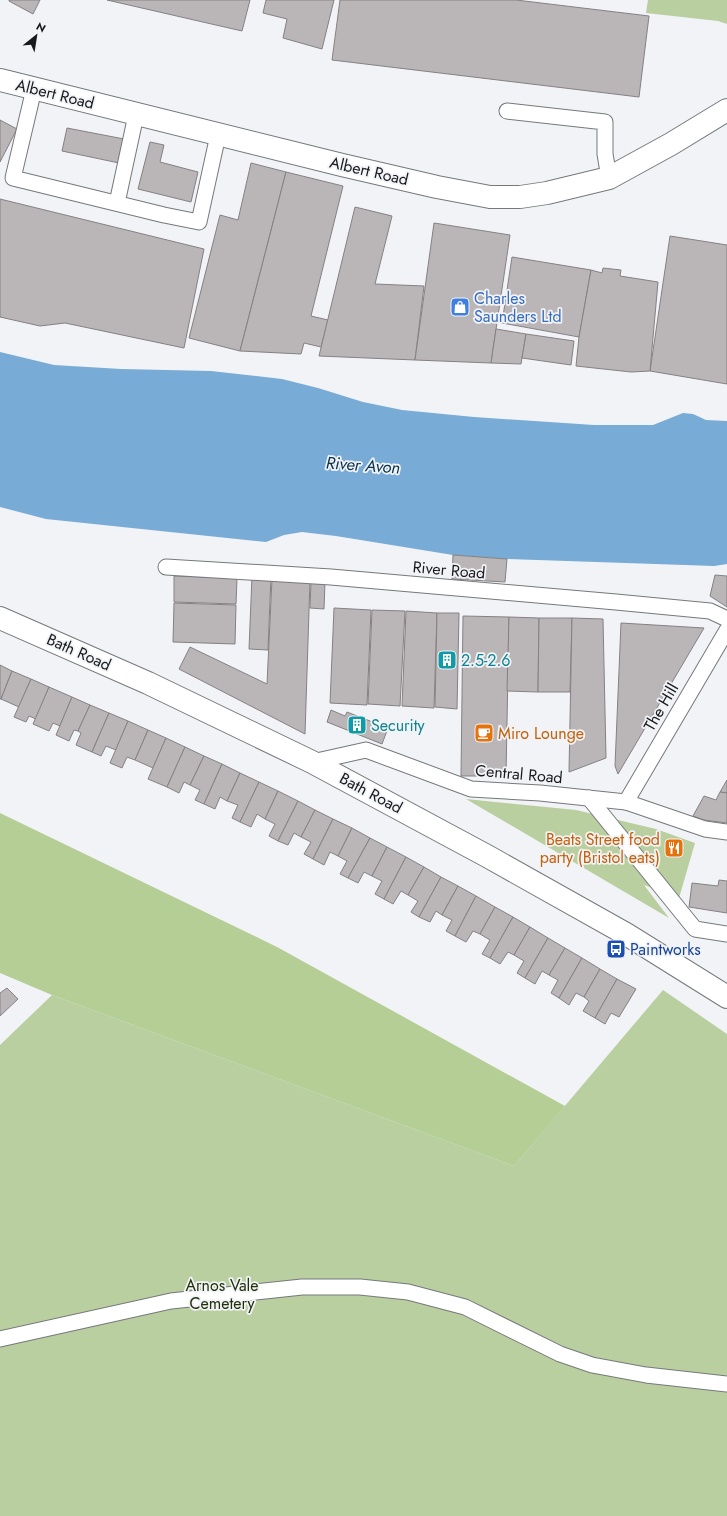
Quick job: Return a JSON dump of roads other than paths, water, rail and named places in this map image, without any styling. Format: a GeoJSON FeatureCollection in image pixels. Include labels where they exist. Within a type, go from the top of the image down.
{"type":"FeatureCollection","features":[{"type":"Feature","properties":{"kind":"main road","name":"Albert Road"},"geometry":{"type":"LineString","coordinates":[[0,80],[342,165],[437,187],[490,196],[520,197],[609,178],[671,144],[727,110]]}},
{"type":"Feature","properties":{"kind":"main road","name":"Bath Road"},"geometry":{"type":"LineString","coordinates":[[0,618],[148,683],[312,762],[626,934],[727,997]]}},
{"type":"Feature","properties":{"kind":"lane"},"geometry":{"type":"LineString","coordinates":[[34,89],[13,178],[198,222],[218,135]]}},
{"type":"Feature","properties":{"kind":"lane"},"geometry":{"type":"LineString","coordinates":[[507,111],[605,122],[605,154],[609,178]]}},
{"type":"Feature","properties":{"kind":"lane"},"geometry":{"type":"LineString","coordinates":[[117,203],[136,115]]}},
{"type":"Feature","properties":{"kind":"lane","name":"River Road"},"geometry":{"type":"LineString","coordinates":[[166,567],[331,577],[710,611],[727,620]]}},
{"type":"Feature","properties":{"kind":"lane","name":"The Hill"},"geometry":{"type":"LineString","coordinates":[[626,802],[727,630]]}},
{"type":"Feature","properties":{"kind":"lane","name":"Central Road"},"geometry":{"type":"LineString","coordinates":[[312,762],[366,750],[471,789],[626,802],[705,829],[727,832]]}},
{"type":"Feature","properties":{"kind":"lane"},"geometry":{"type":"LineString","coordinates":[[589,798],[695,929],[727,934]]}},
{"type":"Feature","properties":{"kind":"lane"},"geometry":{"type":"LineString","coordinates":[[0,1339],[171,1301],[302,1287],[360,1287],[408,1292],[465,1307],[560,1354],[592,1365],[646,1375],[727,1384]]}},
{"type":"Feature","properties":{"kind":"water","name":"River Avon"},"geometry":{"type":"Polygon","coordinates":[[[0,352],[54,365],[121,369],[211,371],[282,379],[363,402],[402,410],[474,417],[594,425],[653,425],[683,413],[693,414],[706,420],[727,421],[727,564],[714,566],[507,559],[453,555],[302,532],[284,535],[266,542],[46,519],[0,507],[0,352]]]}},
{"type":"Feature","properties":{"kind":"place","name":"Charles Saunders Ltd"},"geometry":{"type":"Point","coordinates":[460,307]}},
{"type":"Feature","properties":{"kind":"place","name":"2.5-2.6"},"geometry":{"type":"Point","coordinates":[447,660]}},
{"type":"Feature","properties":{"kind":"place","name":"Security"},"geometry":{"type":"Point","coordinates":[357,725]}},
{"type":"Feature","properties":{"kind":"place","name":"Miro Lounge"},"geometry":{"type":"Point","coordinates":[484,733]}},
{"type":"Feature","properties":{"kind":"place","name":"Beats Street food party (Bristol eats)"},"geometry":{"type":"Point","coordinates":[674,848]}},
{"type":"Feature","properties":{"kind":"place","name":"Paintworks"},"geometry":{"type":"Point","coordinates":[616,949]}},
{"type":"Feature","properties":{"kind":"park label","name":"Arnos Vale Cemetery"},"geometry":{"type":"Point","coordinates":[222,1294]}}]}
